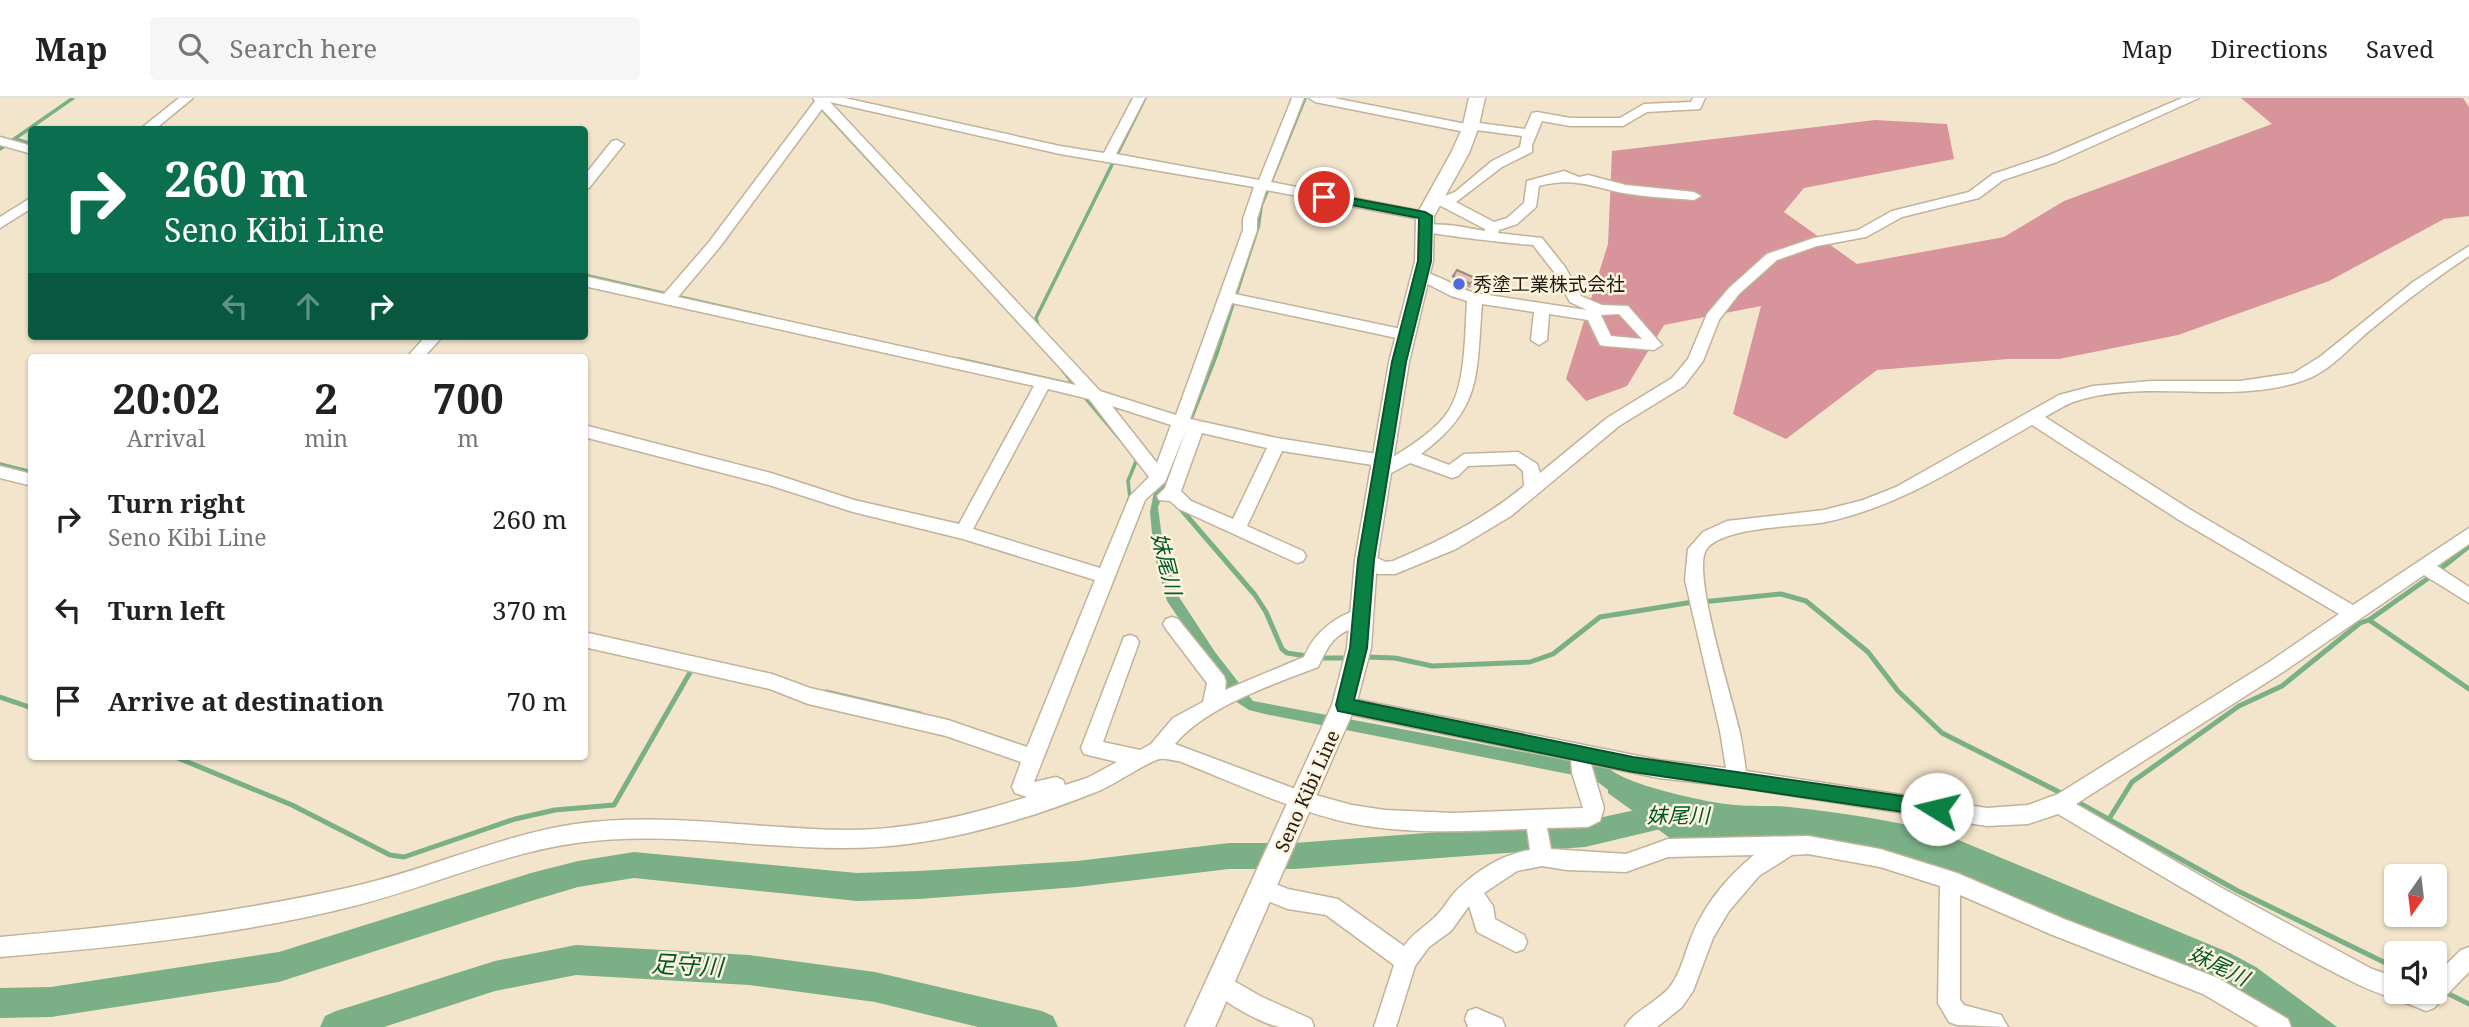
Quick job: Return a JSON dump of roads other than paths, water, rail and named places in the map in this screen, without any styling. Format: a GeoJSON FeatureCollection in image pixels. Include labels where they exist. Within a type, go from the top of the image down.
{"type":"FeatureCollection","features":[{"type":"Feature","properties":{"kind":"main road","name":"Seno Kibi Line"},"geometry":{"type":"LineString","coordinates":[[1200,1027],[1340,717],[1357,658],[1366,560],[1381,467],[1432,212],[1460,153],[1477,98]]}},
{"type":"Feature","properties":{"kind":"street"},"geometry":{"type":"LineString","coordinates":[[150,126],[187,98]]}},
{"type":"Feature","properties":{"kind":"street"},"geometry":{"type":"LineString","coordinates":[[819,98],[1044,147],[1432,212],[1492,232],[1537,241],[1560,270],[1575,299],[1600,310],[1623,309],[1628,317],[1640,324],[1654,345],[1605,341],[1594,316],[1475,298],[1456,293],[1421,275]]}},
{"type":"Feature","properties":{"kind":"street"},"geometry":{"type":"LineString","coordinates":[[669,297],[714,245],[819,98]]}},
{"type":"Feature","properties":{"kind":"street"},"geometry":{"type":"LineString","coordinates":[[819,98],[1085,393],[1161,487],[1185,505],[1297,555]]}},
{"type":"Feature","properties":{"kind":"street"},"geometry":{"type":"LineString","coordinates":[[1112,159],[1139,98]]}},
{"type":"Feature","properties":{"kind":"street"},"geometry":{"type":"LineString","coordinates":[[1108,777],[1035,791],[1022,787],[1102,576],[1138,496],[1161,487],[1190,424],[1232,298],[1265,186],[1298,98]]}},
{"type":"Feature","properties":{"kind":"street"},"geometry":{"type":"LineString","coordinates":[[1315,98],[1470,127],[1530,133]]}},
{"type":"Feature","properties":{"kind":"street"},"geometry":{"type":"LineString","coordinates":[[1432,212],[1457,197],[1496,164],[1527,149],[1525,145],[1537,116],[1570,122],[1623,122],[1644,108],[1689,108],[1696,106],[1699,98]]}},
{"type":"Feature","properties":{"kind":"street"},"geometry":{"type":"LineString","coordinates":[[1366,560],[1384,569],[1395,567],[1450,544],[1505,511],[1613,422],[1668,388],[1688,372],[1712,318],[1734,291],[1772,257],[1814,242],[1861,234],[1897,214],[1973,195],[1998,177],[2052,159],[2193,98]]}},
{"type":"Feature","properties":{"kind":"street"},"geometry":{"type":"LineString","coordinates":[[6,143],[28,148]]}},
{"type":"Feature","properties":{"kind":"street"},"geometry":{"type":"LineString","coordinates":[[588,180],[617,144]]}},
{"type":"Feature","properties":{"kind":"street"},"geometry":{"type":"LineString","coordinates":[[1432,212],[1463,231],[1492,232],[1531,204],[1532,184],[1564,175],[1578,181],[1588,179],[1625,189],[1694,196]]}},
{"type":"Feature","properties":{"kind":"street"},"geometry":{"type":"LineString","coordinates":[[0,223],[28,204]]}},
{"type":"Feature","properties":{"kind":"street"},"geometry":{"type":"LineString","coordinates":[[1737,778],[1730,731],[1694,580],[1697,549],[1709,537],[1727,528],[1825,516],[1866,506],[1902,491],[2065,399],[2086,391],[2115,387],[2268,384],[2300,376],[2324,360],[2402,296],[2469,250]]}},
{"type":"Feature","properties":{"kind":"street"},"geometry":{"type":"LineString","coordinates":[[588,282],[669,297],[1044,383],[1190,424],[1381,467],[1409,456],[1450,420],[1459,408],[1469,356],[1475,298]]}},
{"type":"Feature","properties":{"kind":"street"},"geometry":{"type":"LineString","coordinates":[[1232,298],[1406,335]]}},
{"type":"Feature","properties":{"kind":"street"},"geometry":{"type":"LineString","coordinates":[[1539,340],[1542,309]]}},
{"type":"Feature","properties":{"kind":"street"},"geometry":{"type":"LineString","coordinates":[[418,354],[431,340]]}},
{"type":"Feature","properties":{"kind":"street"},"geometry":{"type":"LineString","coordinates":[[964,530],[1044,383]]}},
{"type":"Feature","properties":{"kind":"street"},"geometry":{"type":"LineString","coordinates":[[2034,418],[2185,515],[2352,613]]}},
{"type":"Feature","properties":{"kind":"street"},"geometry":{"type":"LineString","coordinates":[[588,432],[771,479],[853,506],[964,530],[1102,576]]}},
{"type":"Feature","properties":{"kind":"street"},"geometry":{"type":"LineString","coordinates":[[1237,528],[1277,444]]}},
{"type":"Feature","properties":{"kind":"street"},"geometry":{"type":"LineString","coordinates":[[1409,456],[1451,472],[1464,460],[1518,458],[1531,468],[1533,488]]}},
{"type":"Feature","properties":{"kind":"street"},"geometry":{"type":"LineString","coordinates":[[0,472],[28,479]]}},
{"type":"Feature","properties":{"kind":"street"},"geometry":{"type":"LineString","coordinates":[[1340,717],[1580,765],[1659,769],[1737,778],[1987,817],[2015,818],[2036,814],[2066,800],[2276,667],[2469,535]]}},
{"type":"Feature","properties":{"kind":"street"},"geometry":{"type":"LineString","coordinates":[[2424,566],[2469,596]]}},
{"type":"Feature","properties":{"kind":"street"},"geometry":{"type":"LineString","coordinates":[[0,947],[127,936],[327,902],[429,876],[481,855],[531,841],[578,834],[631,829],[852,839],[915,834],[991,818],[1093,785],[1151,754],[1180,724],[1237,692],[1314,657],[1332,630],[1361,615]]}},
{"type":"Feature","properties":{"kind":"street"},"geometry":{"type":"LineString","coordinates":[[1172,624],[1217,682],[1211,706]]}},
{"type":"Feature","properties":{"kind":"street"},"geometry":{"type":"LineString","coordinates":[[588,640],[772,682],[808,696],[948,728],[996,747],[1032,757]]}},
{"type":"Feature","properties":{"kind":"street"},"geometry":{"type":"LineString","coordinates":[[1130,642],[1091,748],[1151,754],[1180,753],[1319,806],[1386,818],[1433,822],[1588,818],[1593,815],[1594,802],[1580,765]]}},
{"type":"Feature","properties":{"kind":"street"},"geometry":{"type":"LineString","coordinates":[[2066,800],[2213,894],[2366,977],[2384,984]]}},
{"type":"Feature","properties":{"kind":"street"},"geometry":{"type":"LineString","coordinates":[[1536,821],[1542,854]]}},
{"type":"Feature","properties":{"kind":"street"},"geometry":{"type":"LineString","coordinates":[[1636,1027],[1656,1017],[1678,993],[1689,976],[1705,930],[1724,898],[1773,852],[1792,845]]}},
{"type":"Feature","properties":{"kind":"street"},"geometry":{"type":"LineString","coordinates":[[1385,1027],[1406,961],[1413,948],[1443,924],[1471,892],[1513,862],[1542,854],[1611,864],[1626,863],[1668,848],[1808,845],[1880,858],[1950,880],[2058,927],[2210,986],[2280,1027]]}},
{"type":"Feature","properties":{"kind":"street"},"geometry":{"type":"LineString","coordinates":[[1950,880],[1948,1003],[1957,1014],[1993,1023],[1997,1027]]}},
{"type":"Feature","properties":{"kind":"street"},"geometry":{"type":"LineString","coordinates":[[1265,883],[1288,899],[1331,906],[1406,961]]}},
{"type":"Feature","properties":{"kind":"street"},"geometry":{"type":"LineString","coordinates":[[1471,892],[1482,906],[1485,925],[1516,942]]}},
{"type":"Feature","properties":{"kind":"street"},"geometry":{"type":"LineString","coordinates":[[2447,979],[2469,957]]}},
{"type":"Feature","properties":{"kind":"street"},"geometry":{"type":"LineString","coordinates":[[1217,989],[1303,1027]]}},
{"type":"Feature","properties":{"kind":"water","name":"妹尾川"},"geometry":{"type":"Polygon","coordinates":[[[1300,98],[1307,98],[1263,206],[1260,227],[1218,356],[1158,507],[1163,546],[1179,597],[1215,652],[1253,701],[1609,768],[1646,786],[1699,799],[1734,805],[1790,807],[1848,814],[1944,834],[2230,953],[2256,967],[2337,1027],[2287,1027],[1892,858],[1674,841],[1608,793],[1608,790],[1594,779],[1265,714],[1249,710],[1235,701],[1167,601],[1154,554],[1150,512],[1154,492],[1161,483],[1255,212],[1300,98]]]}},
{"type":"Feature","properties":{"kind":"waterway"},"geometry":{"type":"LineString","coordinates":[[33,126],[73,98]]}},
{"type":"Feature","properties":{"kind":"waterway"},"geometry":{"type":"LineString","coordinates":[[1038,326],[1036,318],[1145,98]]}},
{"type":"Feature","properties":{"kind":"waterway"},"geometry":{"type":"LineString","coordinates":[[821,108],[882,174]]}},
{"type":"Feature","properties":{"kind":"waterway"},"geometry":{"type":"LineString","coordinates":[[0,149],[28,129]]}},
{"type":"Feature","properties":{"kind":"waterway"},"geometry":{"type":"LineString","coordinates":[[15,139],[28,143]]}},
{"type":"Feature","properties":{"kind":"waterway"},"geometry":{"type":"LineString","coordinates":[[588,276],[763,316]]}},
{"type":"Feature","properties":{"kind":"waterway"},"geometry":{"type":"LineString","coordinates":[[959,359],[1074,385]]}},
{"type":"Feature","properties":{"kind":"waterway"},"geometry":{"type":"LineString","coordinates":[[1063,371],[1074,385]]}},
{"type":"Feature","properties":{"kind":"waterway"},"geometry":{"type":"LineString","coordinates":[[1083,395],[1120,439]]}},
{"type":"Feature","properties":{"kind":"waterway"},"geometry":{"type":"LineString","coordinates":[[1130,498],[1128,481],[1137,459]]}},
{"type":"Feature","properties":{"kind":"waterway"},"geometry":{"type":"LineString","coordinates":[[0,464],[28,471]]}},
{"type":"Feature","properties":{"kind":"waterway"},"geometry":{"type":"LineString","coordinates":[[1181,509],[1255,595],[1266,612],[1282,649],[1287,653],[1307,656]]}},
{"type":"Feature","properties":{"kind":"waterway"},"geometry":{"type":"LineString","coordinates":[[2439,570],[2469,546]]}},
{"type":"Feature","properties":{"kind":"waterway"},"geometry":{"type":"LineString","coordinates":[[2369,620],[2427,579]]}},
{"type":"Feature","properties":{"kind":"waterway"},"geometry":{"type":"LineString","coordinates":[[1702,602],[1781,594],[1806,601],[1868,652],[1898,691],[1942,733],[2063,794]]}},
{"type":"Feature","properties":{"kind":"waterway"},"geometry":{"type":"LineString","coordinates":[[1365,657],[1395,658],[1432,666],[1530,662],[1553,654],[1600,617],[1693,602]]}},
{"type":"Feature","properties":{"kind":"waterway"},"geometry":{"type":"LineString","coordinates":[[2109,819],[2132,782],[2239,706],[2282,686],[2360,623],[2369,620]]}},
{"type":"Feature","properties":{"kind":"waterway"},"geometry":{"type":"LineString","coordinates":[[2369,620],[2469,689]]}},
{"type":"Feature","properties":{"kind":"waterway"},"geometry":{"type":"LineString","coordinates":[[1320,658],[1349,658]]}},
{"type":"Feature","properties":{"kind":"waterway"},"geometry":{"type":"LineString","coordinates":[[183,760],[292,805],[390,855],[404,857],[515,819],[555,810],[614,805],[692,669]]}},
{"type":"Feature","properties":{"kind":"waterway"},"geometry":{"type":"LineString","coordinates":[[826,692],[920,714]]}},
{"type":"Feature","properties":{"kind":"waterway"},"geometry":{"type":"LineString","coordinates":[[0,697],[28,707]]}},
{"type":"Feature","properties":{"kind":"waterway"},"geometry":{"type":"LineString","coordinates":[[2074,800],[2238,891],[2384,962]]}},
{"type":"Feature","properties":{"kind":"waterway"},"geometry":{"type":"LineString","coordinates":[[0,1003],[51,1002],[279,967],[531,887],[578,874],[634,865],[857,887],[919,885],[1077,874],[1229,856],[1294,856],[1585,834],[1676,814]]}},
{"type":"Feature","properties":{"kind":"waterway","name":"足守川"},"geometry":{"type":"LineString","coordinates":[[336,1027],[495,976],[576,960],[749,970],[875,987],[1042,1027]]}},
{"type":"Feature","properties":{"kind":"waterway"},"geometry":{"type":"LineString","coordinates":[[2447,993],[2469,1004]]}},
{"type":"Feature","properties":{"kind":"place","name":"秀塗工業株式会社"},"geometry":{"type":"Point","coordinates":[1459,284]}}]}
